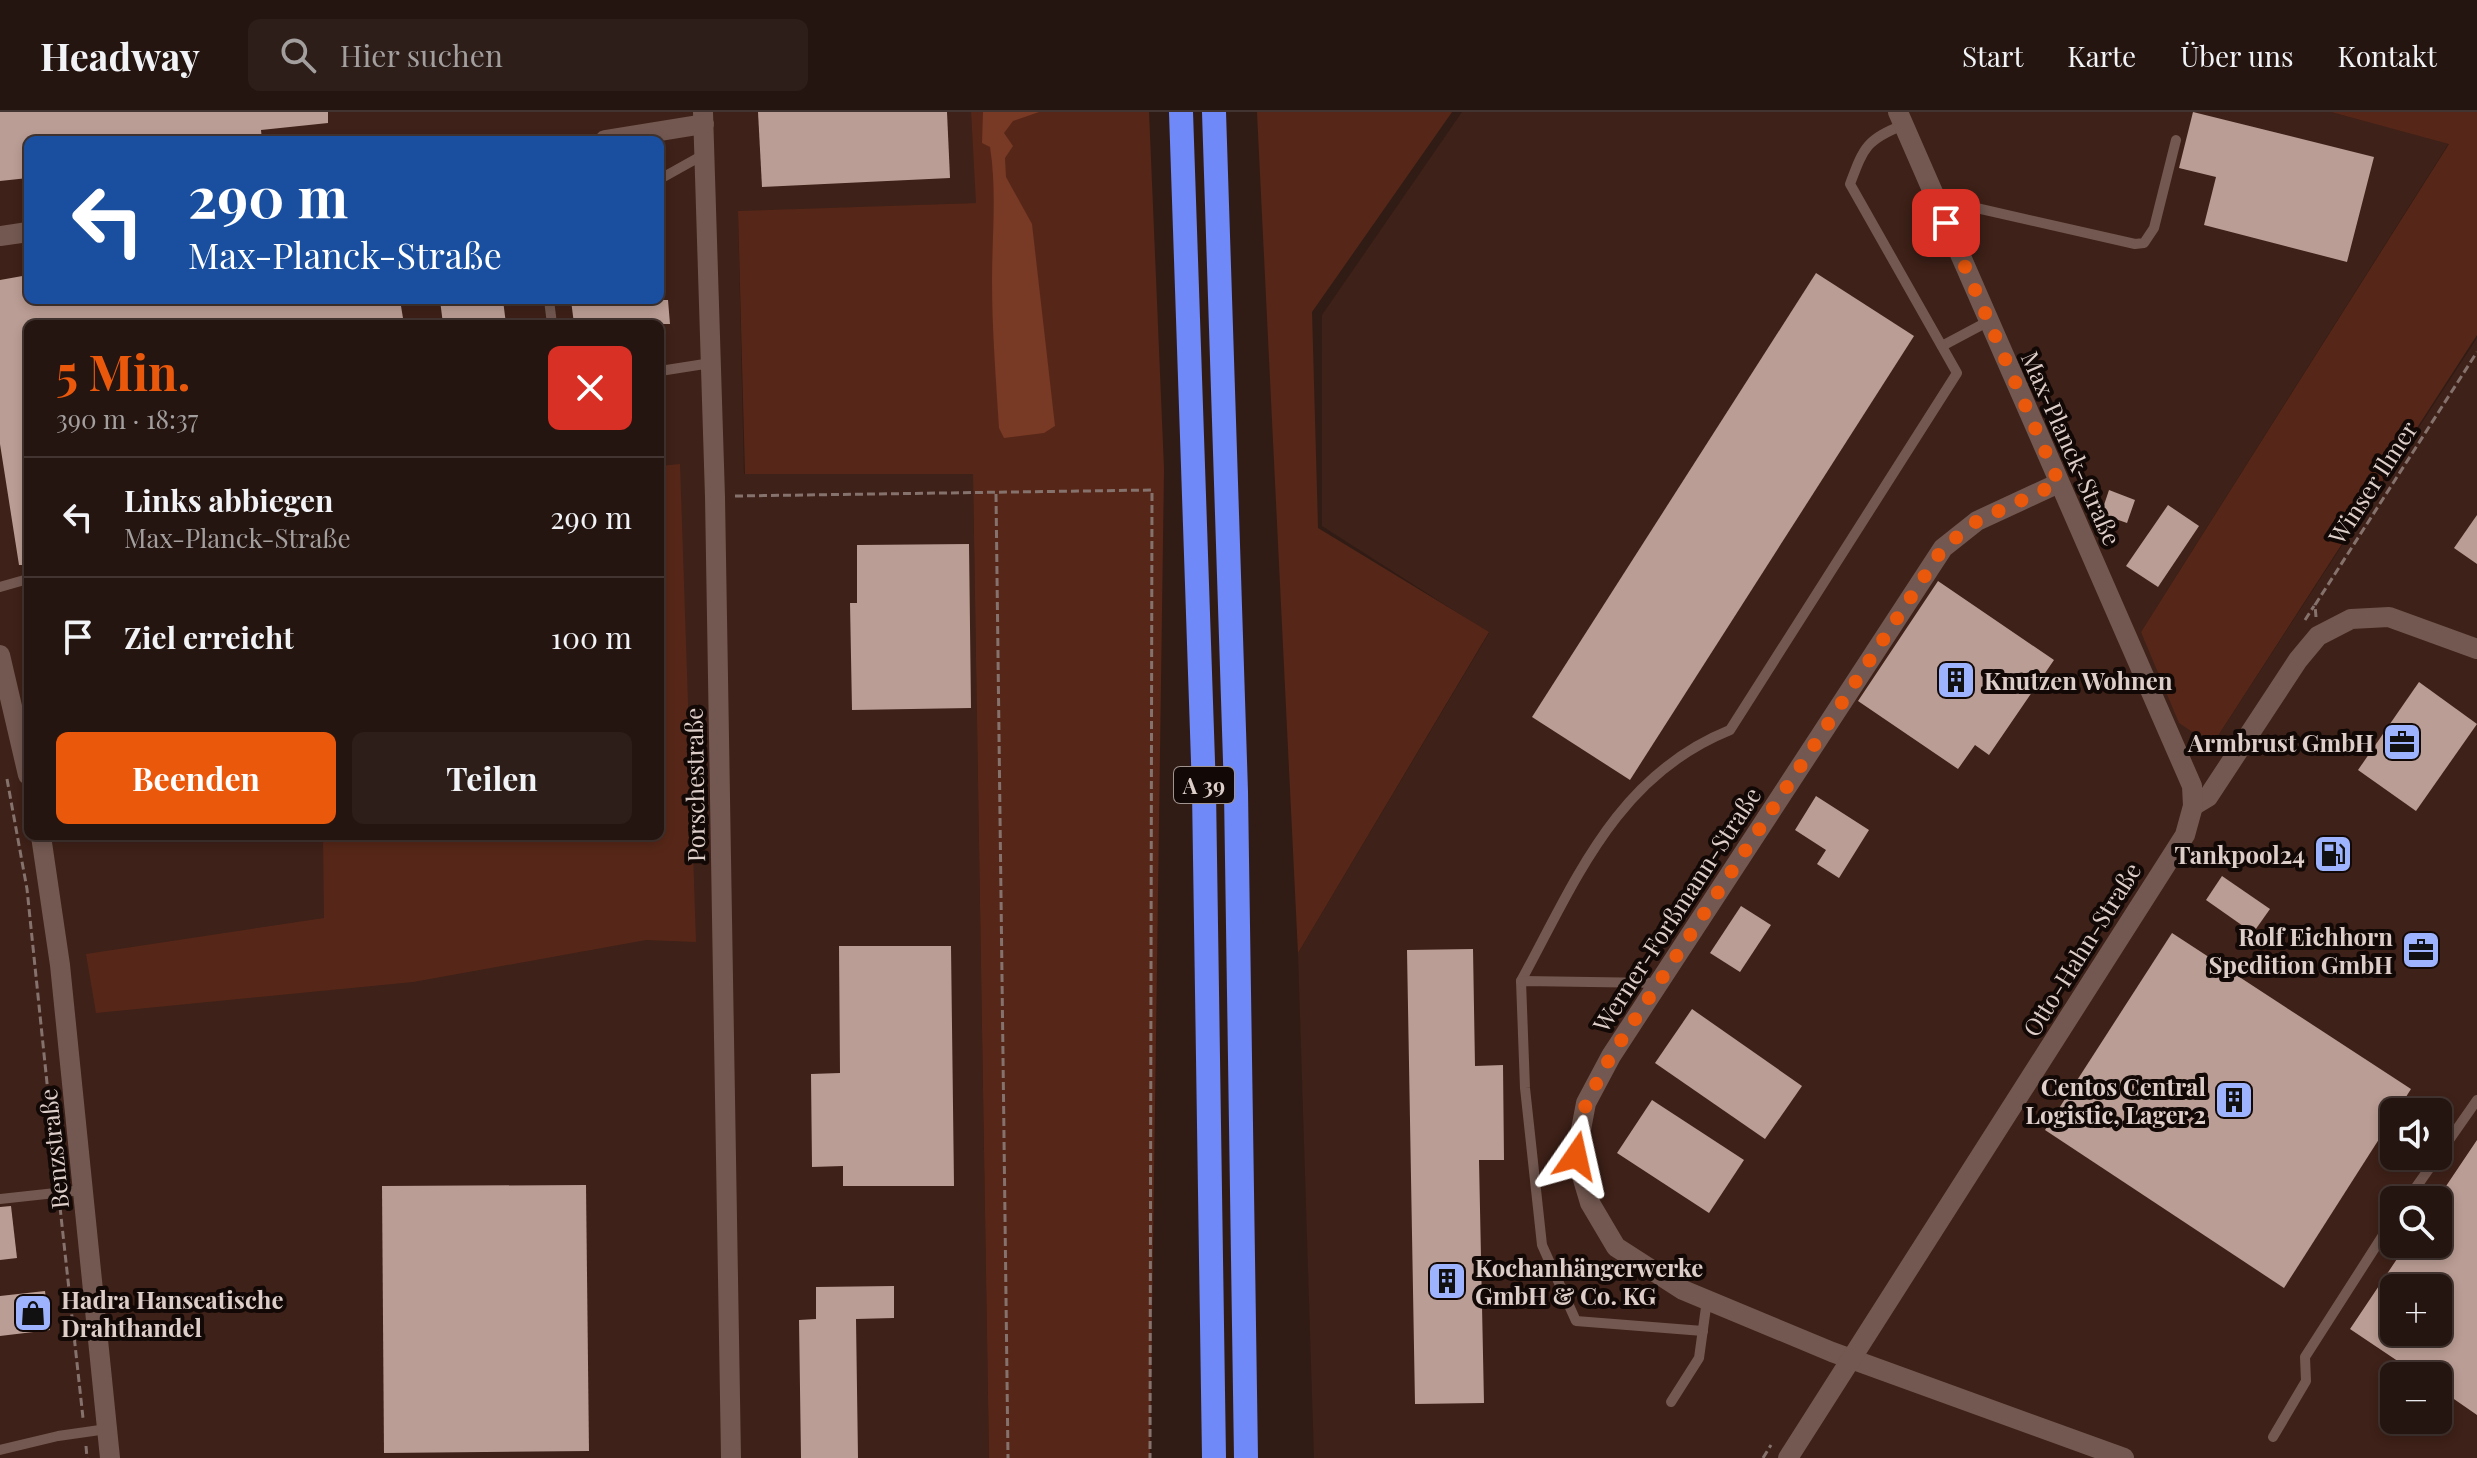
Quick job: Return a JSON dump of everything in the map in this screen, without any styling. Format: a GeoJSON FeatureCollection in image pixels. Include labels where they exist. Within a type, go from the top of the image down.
{"type":"FeatureCollection","features":[{"type":"Feature","properties":{"kind":"highway","name":"A 39"},"geometry":{"type":"LineString","coordinates":[[1181,112],[1205,823],[1214,1458]]}},
{"type":"Feature","properties":{"kind":"highway","name":"A 39"},"geometry":{"type":"LineString","coordinates":[[1214,112],[1237,823],[1246,1458]]}},
{"type":"Feature","properties":{"kind":"street"},"geometry":{"type":"LineString","coordinates":[[623,136],[703,118]]}},
{"type":"Feature","properties":{"kind":"street","name":"Porschestraße"},"geometry":{"type":"LineString","coordinates":[[703,118],[715,497],[731,1458]]}},
{"type":"Feature","properties":{"kind":"street","name":"Max-Planck-Straße"},"geometry":{"type":"LineString","coordinates":[[1900,118],[2192,786],[2193,806]]}},
{"type":"Feature","properties":{"kind":"street"},"geometry":{"type":"LineString","coordinates":[[0,236],[24,233]]}},
{"type":"Feature","properties":{"kind":"street","name":"Werner-Forßmann-Straße"},"geometry":{"type":"LineString","coordinates":[[2059,483],[1977,521],[1943,548],[1611,1056],[1586,1103],[1576,1156],[1590,1203],[1616,1247],[1683,1290],[1853,1358],[2124,1458]]}},
{"type":"Feature","properties":{"kind":"street"},"geometry":{"type":"LineString","coordinates":[[2318,636],[2351,619],[2389,617],[2477,649]]}},
{"type":"Feature","properties":{"kind":"street","name":"Otto-Hahn-Straße"},"geometry":{"type":"LineString","coordinates":[[1788,1458],[2185,835],[2193,806],[2208,797],[2298,660],[2318,636]]}},
{"type":"Feature","properties":{"kind":"street"},"geometry":{"type":"LineString","coordinates":[[0,655],[24,758]]}},
{"type":"Feature","properties":{"kind":"street","name":"Benzstraße"},"geometry":{"type":"LineString","coordinates":[[42,840],[60,965],[110,1458]]}},
{"type":"Feature","properties":{"kind":"lane"},"geometry":{"type":"LineString","coordinates":[[1703,1331],[1576,1321],[1542,1245],[1525,1088],[1521,981],[1599,837],[1623,804],[1697,743],[1730,730],[1957,373],[1850,184],[1864,147],[1900,118]]}},
{"type":"Feature","properties":{"kind":"lane"},"geometry":{"type":"LineString","coordinates":[[1935,199],[2135,244],[2144,243],[2154,228],[2176,140]]}},
{"type":"Feature","properties":{"kind":"lane"},"geometry":{"type":"LineString","coordinates":[[664,177],[705,154]]}},
{"type":"Feature","properties":{"kind":"lane"},"geometry":{"type":"LineString","coordinates":[[1942,346],[1989,321]]}},
{"type":"Feature","properties":{"kind":"lane"},"geometry":{"type":"LineString","coordinates":[[664,370],[711,363]]}},
{"type":"Feature","properties":{"kind":"lane"},"geometry":{"type":"LineString","coordinates":[[0,587],[24,580]]}},
{"type":"Feature","properties":{"kind":"lane"},"geometry":{"type":"LineString","coordinates":[[1521,981],[1659,983]]}},
{"type":"Feature","properties":{"kind":"lane"},"geometry":{"type":"LineString","coordinates":[[2452,1136],[2477,1100]]}},
{"type":"Feature","properties":{"kind":"lane"},"geometry":{"type":"LineString","coordinates":[[0,1199],[83,1190]]}},
{"type":"Feature","properties":{"kind":"lane"},"geometry":{"type":"LineString","coordinates":[[2273,1437],[2306,1381],[2305,1357],[2380,1240]]}},
{"type":"Feature","properties":{"kind":"lane"},"geometry":{"type":"LineString","coordinates":[[1671,1402],[1699,1358],[1707,1300]]}},
{"type":"Feature","properties":{"kind":"lane"},"geometry":{"type":"LineString","coordinates":[[0,1450],[107,1429]]}},
{"type":"Feature","properties":{"kind":"path","name":"Winser Ilmer"},"geometry":{"type":"LineString","coordinates":[[2318,636],[2315,605],[2477,352]]}},
{"type":"Feature","properties":{"kind":"path"},"geometry":{"type":"LineString","coordinates":[[715,497],[1152,490],[1150,1458]]}},
{"type":"Feature","properties":{"kind":"path"},"geometry":{"type":"LineString","coordinates":[[996,494],[1008,1458]]}},
{"type":"Feature","properties":{"kind":"path"},"geometry":{"type":"LineString","coordinates":[[4,766],[27,889],[87,1458]]}},
{"type":"Feature","properties":{"kind":"shaded area"},"geometry":{"type":"Polygon","coordinates":[[[0,112],[971,112],[977,203],[738,212],[744,474],[973,473],[989,1458],[0,1458],[0,112]]]}},
{"type":"Feature","properties":{"kind":"shaded area"},"geometry":{"type":"Polygon","coordinates":[[[971,112],[1149,112],[1164,469],[1150,1458],[989,1458],[973,474],[745,474],[738,211],[976,203],[971,112]]]}},
{"type":"Feature","properties":{"kind":"shaded area"},"geometry":{"type":"Polygon","coordinates":[[[983,112],[1039,112],[1013,121],[1004,133],[1013,146],[1005,158],[1006,177],[1032,224],[1055,426],[1044,433],[1004,438],[999,428],[992,299],[993,180],[990,147],[982,143],[983,112]]]}},
{"type":"Feature","properties":{"kind":"shaded area"},"geometry":{"type":"Polygon","coordinates":[[[1257,112],[1452,112],[1312,312],[1318,528],[1489,632],[1298,953],[1257,112]]]}},
{"type":"Feature","properties":{"kind":"shaded area"},"geometry":{"type":"Polygon","coordinates":[[[1462,112],[2331,112],[2449,143],[2141,632],[2212,745],[2477,338],[2477,1458],[1314,1458],[1298,953],[1489,633],[1322,526],[1322,315],[1462,112]]]}},
{"type":"Feature","properties":{"kind":"shaded area"},"geometry":{"type":"Polygon","coordinates":[[[2331,112],[2477,112],[2477,335],[2212,745],[2179,723],[2141,632],[2449,144],[2331,112]]]}},
{"type":"Feature","properties":{"kind":"shaded area"},"geometry":{"type":"Polygon","coordinates":[[[680,464],[696,942],[646,940],[413,982],[96,1013],[86,954],[324,918],[323,840],[664,840],[664,466],[680,464]]]}},
{"type":"Feature","properties":{"kind":"building"},"geometry":{"type":"Polygon","coordinates":[[[0,112],[328,112],[328,123],[261,130],[262,136],[24,136],[24,178],[0,181],[0,112]]]}},
{"type":"Feature","properties":{"kind":"building"},"geometry":{"type":"Polygon","coordinates":[[[758,112],[947,112],[950,178],[762,187],[758,112]]]}},
{"type":"Feature","properties":{"kind":"building"},"geometry":{"type":"Polygon","coordinates":[[[2193,112],[2374,157],[2347,262],[2204,225],[2216,177],[2179,168],[2193,112]]]}},
{"type":"Feature","properties":{"kind":"building"},"geometry":{"type":"Polygon","coordinates":[[[1816,273],[1914,336],[1630,780],[1532,717],[1816,273]]]}},
{"type":"Feature","properties":{"kind":"building"},"geometry":{"type":"Polygon","coordinates":[[[24,276],[24,304],[401,304],[403,320],[24,320],[24,565],[19,565],[0,444],[0,280],[24,276]]]}},
{"type":"Feature","properties":{"kind":"building"},"geometry":{"type":"Polygon","coordinates":[[[664,300],[668,300],[670,324],[664,324],[664,320],[574,320],[572,304],[664,304],[664,300]]]}},
{"type":"Feature","properties":{"kind":"building"},"geometry":{"type":"Polygon","coordinates":[[[440,304],[504,304],[506,320],[442,320],[440,304]]]}},
{"type":"Feature","properties":{"kind":"building"},"geometry":{"type":"Polygon","coordinates":[[[2109,490],[2135,500],[2127,523],[2101,514],[2109,490]]]}},
{"type":"Feature","properties":{"kind":"building"},"geometry":{"type":"Polygon","coordinates":[[[2168,505],[2199,526],[2158,587],[2126,566],[2168,505]]]}},
{"type":"Feature","properties":{"kind":"building"},"geometry":{"type":"Polygon","coordinates":[[[2477,515],[2477,564],[2454,548],[2477,515]]]}},
{"type":"Feature","properties":{"kind":"building"},"geometry":{"type":"Polygon","coordinates":[[[969,544],[971,708],[852,710],[850,603],[857,603],[857,545],[969,544]]]}},
{"type":"Feature","properties":{"kind":"building","name":"Knutzen Wohnen"},"geometry":{"type":"Polygon","coordinates":[[[1938,581],[2054,660],[1989,755],[1975,745],[1958,769],[1858,701],[1938,581]]]}},
{"type":"Feature","properties":{"kind":"building"},"geometry":{"type":"Polygon","coordinates":[[[2419,682],[2477,724],[2416,811],[2358,770],[2419,682]]]}},
{"type":"Feature","properties":{"kind":"building"},"geometry":{"type":"Polygon","coordinates":[[[1816,796],[1869,830],[1839,878],[1817,864],[1826,850],[1795,830],[1816,796]]]}},
{"type":"Feature","properties":{"kind":"building"},"geometry":{"type":"Polygon","coordinates":[[[2222,876],[2270,909],[2253,933],[2206,900],[2222,876]]]}},
{"type":"Feature","properties":{"kind":"building"},"geometry":{"type":"Polygon","coordinates":[[[1741,906],[1771,925],[1740,972],[1710,953],[1741,906]]]}},
{"type":"Feature","properties":{"kind":"building","name":"Centos Central Logistic, Lager 2"},"geometry":{"type":"Polygon","coordinates":[[[2172,933],[2411,1089],[2405,1098],[2380,1098],[2380,1138],[2284,1288],[2045,1130],[2172,933]]]}},
{"type":"Feature","properties":{"kind":"building"},"geometry":{"type":"Polygon","coordinates":[[[839,946],[951,946],[954,1186],[843,1186],[843,1166],[812,1167],[811,1074],[840,1073],[839,946]]]}},
{"type":"Feature","properties":{"kind":"building","name":"Kochanhängerwerke GmbH & Co. KG"},"geometry":{"type":"Polygon","coordinates":[[[1473,949],[1475,1066],[1503,1065],[1504,1160],[1479,1160],[1484,1403],[1415,1404],[1407,950],[1473,949]]]}},
{"type":"Feature","properties":{"kind":"building"},"geometry":{"type":"Polygon","coordinates":[[[1692,1009],[1802,1086],[1765,1139],[1655,1063],[1692,1009]]]}},
{"type":"Feature","properties":{"kind":"building"},"geometry":{"type":"Polygon","coordinates":[[[1652,1100],[1744,1160],[1709,1213],[1617,1153],[1652,1100]]]}},
{"type":"Feature","properties":{"kind":"building"},"geometry":{"type":"Polygon","coordinates":[[[2477,1140],[2477,1415],[2452,1398],[2452,1362],[2399,1362],[2350,1329],[2380,1284],[2380,1346],[2452,1346],[2452,1274],[2387,1274],[2398,1258],[2452,1258],[2452,1186],[2446,1186],[2477,1140]]]}},
{"type":"Feature","properties":{"kind":"building"},"geometry":{"type":"Polygon","coordinates":[[[586,1185],[589,1451],[384,1453],[382,1186],[586,1185]]]}},
{"type":"Feature","properties":{"kind":"building"},"geometry":{"type":"Polygon","coordinates":[[[11,1206],[17,1258],[0,1260],[0,1207],[11,1206]]]}},
{"type":"Feature","properties":{"kind":"building"},"geometry":{"type":"Polygon","coordinates":[[[894,1286],[894,1318],[856,1319],[858,1458],[801,1458],[799,1320],[816,1319],[816,1287],[894,1286]]]}},
{"type":"Feature","properties":{"kind":"building"},"geometry":{"type":"Polygon","coordinates":[[[45,1291],[50,1330],[0,1336],[0,1296],[45,1291]]]}},
{"type":"Feature","properties":{"kind":"place","name":"Knutzen Wohnen"},"geometry":{"type":"Point","coordinates":[1956,680]}},
{"type":"Feature","properties":{"kind":"place","name":"Armbrust GmbH"},"geometry":{"type":"Point","coordinates":[2402,742]}},
{"type":"Feature","properties":{"kind":"place","name":"Tankpool24"},"geometry":{"type":"Point","coordinates":[2333,854]}},
{"type":"Feature","properties":{"kind":"place","name":"Rolf Eichhorn Spedition GmbH"},"geometry":{"type":"Point","coordinates":[2421,950]}},
{"type":"Feature","properties":{"kind":"place","name":"Centos Central Logistic, Lager 2"},"geometry":{"type":"Point","coordinates":[2234,1100]}},
{"type":"Feature","properties":{"kind":"place","name":"Kochanhängerwerke GmbH & Co. KG"},"geometry":{"type":"Point","coordinates":[1447,1281]}},
{"type":"Feature","properties":{"kind":"place","name":"Hadra Hanseatische Drahthandel"},"geometry":{"type":"Point","coordinates":[33,1313]}},
{"type":"Feature","properties":{"kind":"route"},"geometry":{"type":"LineString","coordinates":[[1576,1156],[1586,1103],[1611,1056],[1943,548],[1977,521],[2059,483],[1946,223]]}}]}
